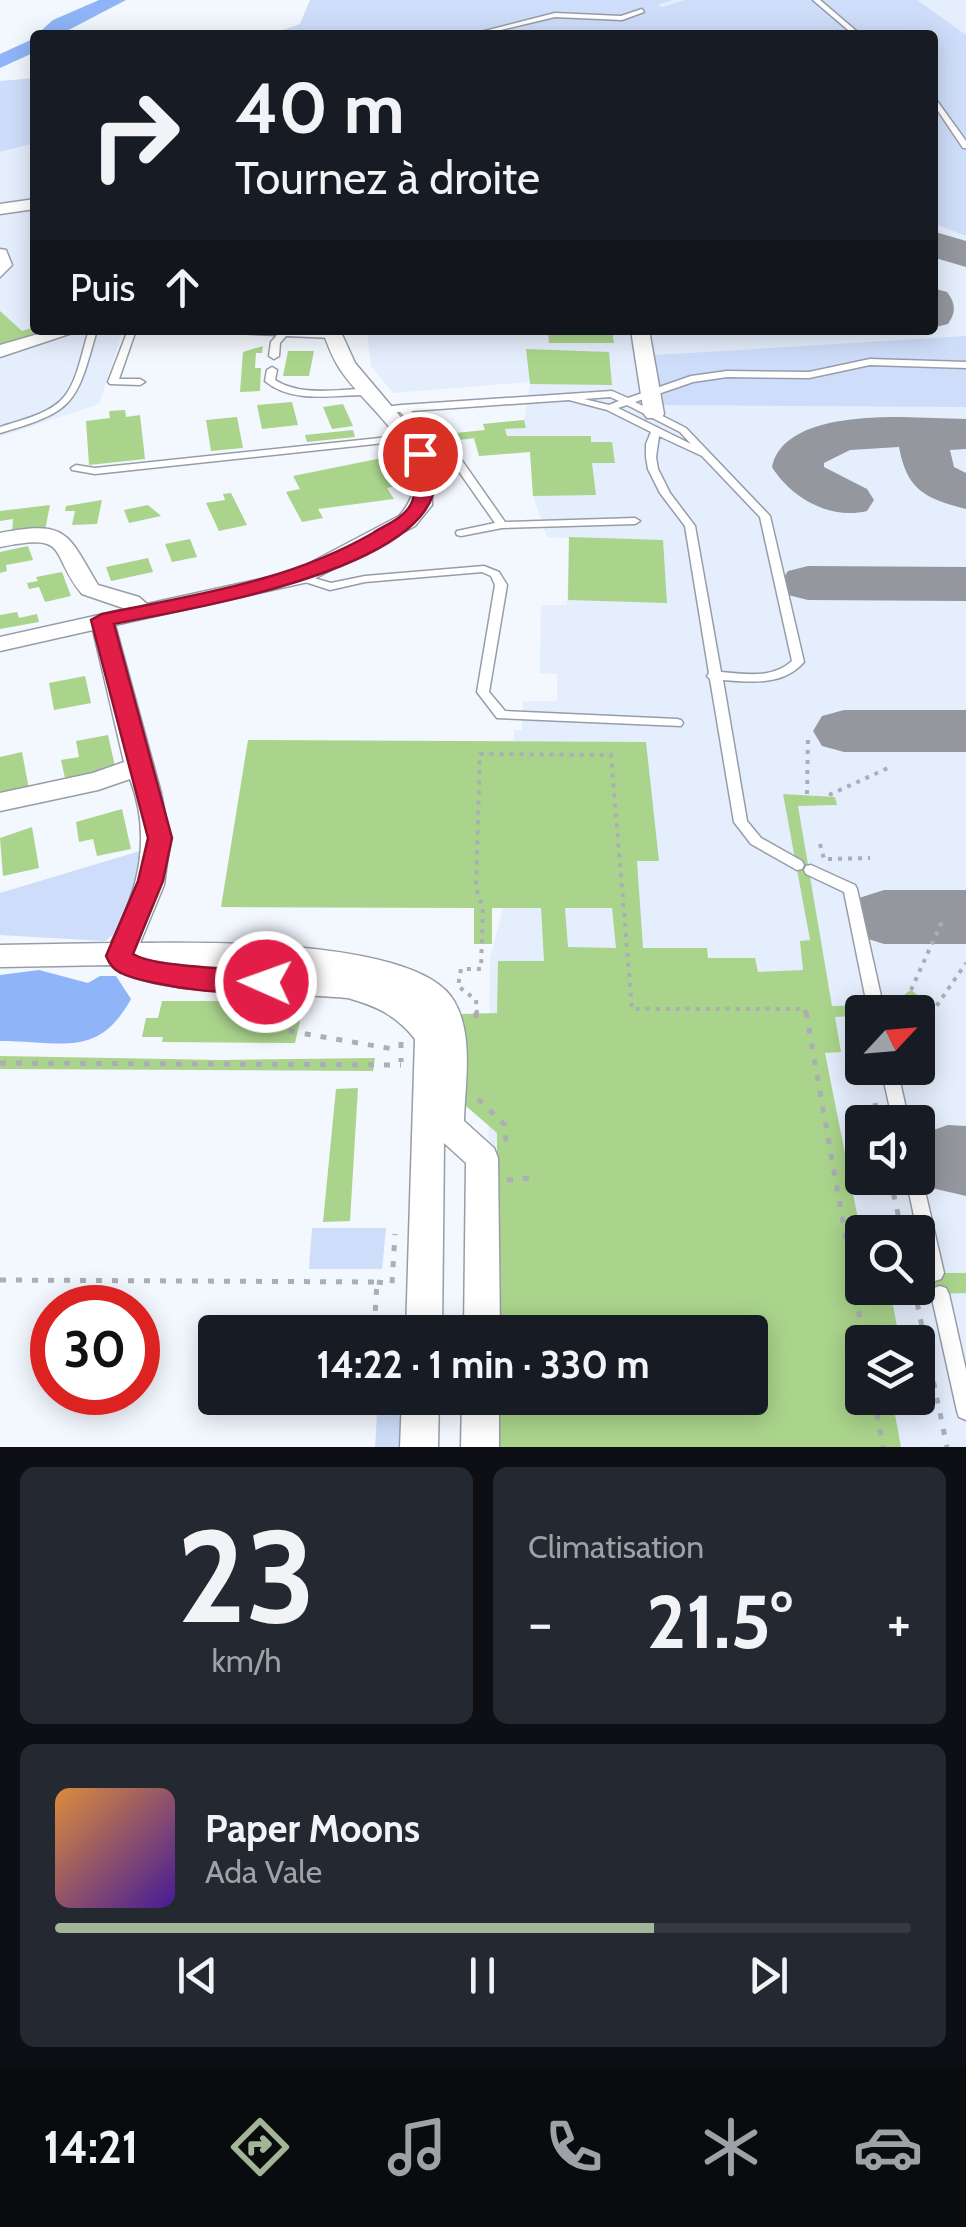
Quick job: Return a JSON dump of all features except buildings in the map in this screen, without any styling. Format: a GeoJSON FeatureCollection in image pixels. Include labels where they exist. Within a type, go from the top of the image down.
{"type":"FeatureCollection","features":[{"type":"Feature","properties":{"kind":"street"},"geometry":{"type":"LineString","coordinates":[[0,209],[30,205]]}},
{"type":"Feature","properties":{"kind":"street"},"geometry":{"type":"LineString","coordinates":[[0,254],[0,272]]}},
{"type":"Feature","properties":{"kind":"street"},"geometry":{"type":"LineString","coordinates":[[0,352],[56,335]]}},
{"type":"Feature","properties":{"kind":"street"},"geometry":{"type":"LineString","coordinates":[[0,644],[300,577],[406,521],[421,505],[425,467],[392,409],[366,392],[346,365],[333,335]]}},
{"type":"Feature","properties":{"kind":"street"},"geometry":{"type":"LineString","coordinates":[[641,335],[655,422]]}},
{"type":"Feature","properties":{"kind":"street"},"geometry":{"type":"LineString","coordinates":[[0,540],[45,535],[60,538],[72,546],[86,586],[96,594],[126,598],[141,611]]}},
{"type":"Feature","properties":{"kind":"street"},"geometry":{"type":"LineString","coordinates":[[102,620],[160,838],[150,881],[119,956]]}},
{"type":"Feature","properties":{"kind":"street"},"geometry":{"type":"LineString","coordinates":[[0,802],[98,782],[138,766]]}},
{"type":"Feature","properties":{"kind":"street"},"geometry":{"type":"LineString","coordinates":[[0,956],[206,953],[346,965],[414,979],[438,999],[449,1017],[448,1126],[482,1158],[482,1315]]}},
{"type":"Feature","properties":{"kind":"street"},"geometry":{"type":"LineString","coordinates":[[119,956],[128,965],[192,980],[339,985],[370,991],[394,1000],[426,1027],[430,1036],[430,1162],[425,1315]]}},
{"type":"Feature","properties":{"kind":"street"},"geometry":{"type":"LineString","coordinates":[[420,1447],[421,1415]]}},
{"type":"Feature","properties":{"kind":"street"},"geometry":{"type":"LineString","coordinates":[[480,1447],[481,1415]]}},
{"type":"Feature","properties":{"kind":"lane"},"geometry":{"type":"LineString","coordinates":[[816,0],[852,30]]}},
{"type":"Feature","properties":{"kind":"lane"},"geometry":{"type":"LineString","coordinates":[[492,30],[556,14],[622,18],[642,11]]}},
{"type":"Feature","properties":{"kind":"lane"},"geometry":{"type":"LineString","coordinates":[[938,105],[966,146]]}},
{"type":"Feature","properties":{"kind":"lane"},"geometry":{"type":"LineString","coordinates":[[0,430],[57,412],[72,400],[92,335]]}},
{"type":"Feature","properties":{"kind":"lane"},"geometry":{"type":"LineString","coordinates":[[130,335],[113,382],[140,382]]}},
{"type":"Feature","properties":{"kind":"lane"},"geometry":{"type":"LineString","coordinates":[[274,356],[276,342],[283,335]]}},
{"type":"Feature","properties":{"kind":"lane"},"geometry":{"type":"LineString","coordinates":[[610,408],[690,379],[728,374],[809,375],[870,362],[966,365]]}},
{"type":"Feature","properties":{"kind":"lane"},"geometry":{"type":"LineString","coordinates":[[272,370],[270,381],[298,392],[366,392]]}},
{"type":"Feature","properties":{"kind":"lane"},"geometry":{"type":"LineString","coordinates":[[392,409],[612,394],[630,400],[655,422],[708,456]]}},
{"type":"Feature","properties":{"kind":"lane"},"geometry":{"type":"LineString","coordinates":[[556,397],[684,430],[765,516],[798,662],[792,671],[778,676],[714,676]]}},
{"type":"Feature","properties":{"kind":"lane"},"geometry":{"type":"LineString","coordinates":[[392,409],[452,454],[502,525]]}},
{"type":"Feature","properties":{"kind":"lane"},"geometry":{"type":"LineString","coordinates":[[655,422],[650,442],[658,487],[690,526],[741,822],[756,841],[850,889],[873,995]]}},
{"type":"Feature","properties":{"kind":"lane"},"geometry":{"type":"LineString","coordinates":[[76,468],[95,471],[408,438]]}},
{"type":"Feature","properties":{"kind":"lane"},"geometry":{"type":"LineString","coordinates":[[461,533],[502,525],[636,521]]}},
{"type":"Feature","properties":{"kind":"lane"},"geometry":{"type":"LineString","coordinates":[[300,577],[330,587],[365,579],[484,569],[495,574],[500,584],[483,692],[501,715],[677,723]]}},
{"type":"Feature","properties":{"kind":"lane"},"geometry":{"type":"LineString","coordinates":[[940,1294],[966,1411]]}},
{"type":"Feature","properties":{"kind":"path"},"geometry":{"type":"LineString","coordinates":[[807,794],[808,737]]}},
{"type":"Feature","properties":{"kind":"path"},"geometry":{"type":"LineString","coordinates":[[458,986],[461,968],[482,969],[482,908],[476,888],[480,754],[610,755],[632,1009],[805,1009],[861,1325]]}},
{"type":"Feature","properties":{"kind":"path"},"geometry":{"type":"LineString","coordinates":[[829,795],[888,768]]}},
{"type":"Feature","properties":{"kind":"path"},"geometry":{"type":"LineString","coordinates":[[824,859],[870,858]]}},
{"type":"Feature","properties":{"kind":"path"},"geometry":{"type":"LineString","coordinates":[[911,990],[944,917]]}},
{"type":"Feature","properties":{"kind":"path"},"geometry":{"type":"LineString","coordinates":[[935,1010],[966,963]]}},
{"type":"Feature","properties":{"kind":"path"},"geometry":{"type":"LineString","coordinates":[[289,1030],[399,1050]]}},
{"type":"Feature","properties":{"kind":"path"},"geometry":{"type":"LineString","coordinates":[[0,1063],[402,1065]]}},
{"type":"Feature","properties":{"kind":"path"},"geometry":{"type":"LineString","coordinates":[[497,1180],[532,1178]]}},
{"type":"Feature","properties":{"kind":"path"},"geometry":{"type":"LineString","coordinates":[[0,1280],[376,1282],[375,1315]]}},
{"type":"Feature","properties":{"kind":"path"},"geometry":{"type":"LineString","coordinates":[[918,1305],[947,1447]]}},
{"type":"Feature","properties":{"kind":"path"},"geometry":{"type":"LineString","coordinates":[[877,1415],[883,1447]]}},
{"type":"Feature","properties":{"kind":"shaded area"},"geometry":{"type":"Polygon","coordinates":[[[310,0],[673,0],[658,5],[662,7],[685,0],[917,0],[966,35],[966,236],[938,225],[938,30],[283,30],[300,24],[310,0]]]}},
{"type":"Feature","properties":{"kind":"shaded area"},"geometry":{"type":"Polygon","coordinates":[[[593,0],[966,0],[966,1447],[486,1447],[487,1415],[768,1415],[768,1315],[487,1315],[490,959],[509,885],[514,730],[522,730],[523,701],[557,701],[557,674],[540,673],[541,605],[567,605],[569,538],[547,537],[533,496],[530,452],[479,456],[474,439],[458,440],[456,433],[485,430],[483,424],[524,420],[530,382],[393,393],[371,366],[368,335],[938,335],[938,30],[884,30],[593,0]]]}},
{"type":"Feature","properties":{"kind":"shaded area"},"geometry":{"type":"Polygon","coordinates":[[[30,78],[30,144],[0,152],[0,81],[30,78]]]}},
{"type":"Feature","properties":{"kind":"shaded area"},"geometry":{"type":"Polygon","coordinates":[[[30,144],[30,335],[121,335],[99,404],[0,437],[0,152],[30,144]]]}},
{"type":"Feature","properties":{"kind":"shaded area"},"geometry":{"type":"Polygon","coordinates":[[[966,336],[966,407],[660,405],[640,356],[966,336]]]}},
{"type":"Feature","properties":{"kind":"shaded area"},"geometry":{"type":"Polygon","coordinates":[[[150,848],[125,925],[105,941],[0,935],[0,893],[150,848]]]}},
{"type":"Feature","properties":{"kind":"shaded area"},"geometry":{"type":"Polygon","coordinates":[[[312,1228],[386,1228],[382,1269],[309,1269],[312,1228]]]}},
{"type":"Feature","properties":{"kind":"shaded area"},"geometry":{"type":"Polygon","coordinates":[[[377,1415],[409,1415],[408,1447],[375,1447],[377,1415]]]}},
{"type":"Feature","properties":{"kind":"water"},"geometry":{"type":"Polygon","coordinates":[[[39,970],[88,983],[100,976],[116,976],[131,999],[105,1031],[91,1039],[60,1044],[0,1041],[0,975],[39,970]]]}},
{"type":"Feature","properties":{"kind":"waterway"},"geometry":{"type":"LineString","coordinates":[[52,30],[116,0]]}},
{"type":"Feature","properties":{"kind":"waterway"},"geometry":{"type":"LineString","coordinates":[[0,62],[30,47]]}},
{"type":"Feature","properties":{"kind":"taxiway"},"geometry":{"type":"LineString","coordinates":[[938,245],[966,255]]}},
{"type":"Feature","properties":{"kind":"taxiway"},"geometry":{"type":"LineString","coordinates":[[848,500],[805,478],[798,467],[800,456],[818,445],[858,434],[966,434]]}},
{"type":"Feature","properties":{"kind":"taxiway"},"geometry":{"type":"LineString","coordinates":[[944,434],[923,443],[930,475],[966,493]]}},
{"type":"Feature","properties":{"kind":"taxiway"},"geometry":{"type":"LineString","coordinates":[[808,583],[966,584]]}},
{"type":"Feature","properties":{"kind":"taxiway"},"geometry":{"type":"LineString","coordinates":[[844,731],[966,731]]}},
{"type":"Feature","properties":{"kind":"taxiway"},"geometry":{"type":"LineString","coordinates":[[884,917],[966,917]]}},
{"type":"Feature","properties":{"kind":"taxiway"},"geometry":{"type":"LineString","coordinates":[[948,1160],[966,1161]]}},
{"type":"Feature","properties":{"kind":"route"},"geometry":{"type":"LineString","coordinates":[[266,982],[192,980],[128,965],[119,956],[134,928],[160,838],[102,620],[300,577],[346,556],[406,521],[421,505],[425,467],[420,454]]}}]}
